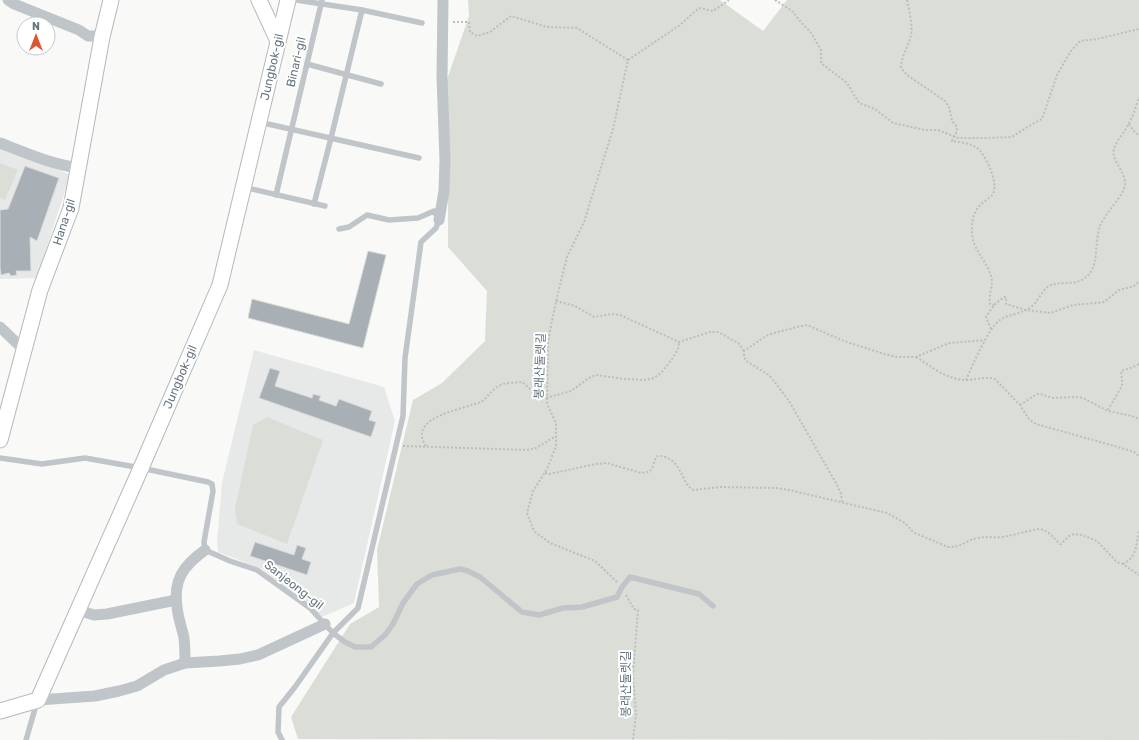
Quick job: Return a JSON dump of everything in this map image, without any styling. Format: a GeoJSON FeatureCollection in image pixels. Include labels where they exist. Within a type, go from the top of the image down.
{"type":"FeatureCollection","features":[{"type":"Feature","properties":{"kind":"street"},"geometry":{"type":"LineString","coordinates":[[8,0],[14,4],[79,30],[88,36],[102,37]]}},
{"type":"Feature","properties":{"kind":"street","name":"Hana-gil"},"geometry":{"type":"LineString","coordinates":[[1,433],[40,290],[71,208],[102,37],[111,0]]}},
{"type":"Feature","properties":{"kind":"street"},"geometry":{"type":"LineString","coordinates":[[259,0],[278,41]]}},
{"type":"Feature","properties":{"kind":"street","name":"Jungbok-gil"},"geometry":{"type":"LineString","coordinates":[[38,700],[142,468],[220,285],[288,0]]}},
{"type":"Feature","properties":{"kind":"street"},"geometry":{"type":"LineString","coordinates":[[439,220],[444,191],[445,160],[442,77],[443,0]]}},
{"type":"Feature","properties":{"kind":"street"},"geometry":{"type":"LineString","coordinates":[[0,143],[40,158],[79,168]]}},
{"type":"Feature","properties":{"kind":"street"},"geometry":{"type":"LineString","coordinates":[[0,327],[24,350]]}},
{"type":"Feature","properties":{"kind":"street"},"geometry":{"type":"LineString","coordinates":[[185,663],[184,639],[176,608],[177,582],[180,575],[196,556],[205,550]]}},
{"type":"Feature","properties":{"kind":"street"},"geometry":{"type":"LineString","coordinates":[[78,610],[94,615],[106,614],[176,600]]}},
{"type":"Feature","properties":{"kind":"street"},"geometry":{"type":"LineString","coordinates":[[0,711],[38,700],[95,696],[119,691],[137,686],[164,670],[185,663],[219,661],[258,655],[325,624]]}},
{"type":"Feature","properties":{"kind":"lane"},"geometry":{"type":"LineString","coordinates":[[296,0],[322,2],[422,23]]}},
{"type":"Feature","properties":{"kind":"lane","name":"Binari-gil"},"geometry":{"type":"LineString","coordinates":[[276,195],[322,2]]}},
{"type":"Feature","properties":{"kind":"lane"},"geometry":{"type":"LineString","coordinates":[[314,204],[362,10]]}},
{"type":"Feature","properties":{"kind":"lane"},"geometry":{"type":"LineString","coordinates":[[307,64],[381,84]]}},
{"type":"Feature","properties":{"kind":"lane"},"geometry":{"type":"LineString","coordinates":[[258,122],[419,158]]}},
{"type":"Feature","properties":{"kind":"lane"},"geometry":{"type":"LineString","coordinates":[[243,187],[325,206]]}},
{"type":"Feature","properties":{"kind":"lane"},"geometry":{"type":"LineString","coordinates":[[282,740],[278,732],[279,707],[333,633],[358,608],[403,416],[405,358],[421,242],[436,228],[439,220],[434,211],[418,218],[389,220],[367,215],[349,227],[339,229]]}},
{"type":"Feature","properties":{"kind":"lane"},"geometry":{"type":"LineString","coordinates":[[0,458],[42,464],[85,458],[208,482],[212,484],[213,491],[204,542],[205,550]]}},
{"type":"Feature","properties":{"kind":"lane","name":"Sanjeong-gil"},"geometry":{"type":"LineString","coordinates":[[205,550],[230,561],[257,570],[310,608],[333,633],[355,647],[371,647],[385,635],[393,624],[403,603],[418,584],[432,575],[460,569],[468,571],[480,577],[522,612],[539,615],[563,608],[582,607],[617,597],[622,587]]}},
{"type":"Feature","properties":{"kind":"lane"},"geometry":{"type":"LineString","coordinates":[[622,587],[630,577],[699,594],[713,606]]}},
{"type":"Feature","properties":{"kind":"lane"},"geometry":{"type":"LineString","coordinates":[[26,740],[38,700]]}},
{"type":"Feature","properties":{"kind":"path"},"geometry":{"type":"LineString","coordinates":[[443,22],[469,22],[470,32],[477,36],[490,32],[511,16],[547,27],[577,28],[628,60],[680,24],[699,8],[713,11],[728,0]]}},
{"type":"Feature","properties":{"kind":"path"},"geometry":{"type":"LineString","coordinates":[[775,0],[791,10],[812,34],[821,50],[821,63],[847,83],[860,103],[875,109],[893,123],[925,130],[938,130],[958,138],[1012,137],[1042,119],[1057,75],[1071,51],[1080,41],[1097,39],[1139,29]]}},
{"type":"Feature","properties":{"kind":"path"},"geometry":{"type":"LineString","coordinates":[[907,0],[911,35],[901,68],[907,75],[945,101],[949,107],[952,121],[957,127],[957,131],[952,141],[973,146],[979,150],[994,180],[994,193],[982,203],[972,218],[972,239],[991,276],[992,283],[989,299],[990,304],[994,305]]}},
{"type":"Feature","properties":{"kind":"path","name":"봉래산둘렛길"},"geometry":{"type":"LineString","coordinates":[[628,60],[613,129],[584,222],[567,257],[556,301],[548,342],[547,398],[547,404],[556,423],[556,446],[545,473],[533,491],[527,513],[534,531],[550,543],[595,561],[622,587],[634,609],[638,610],[633,674],[636,714],[633,740]]}},
{"type":"Feature","properties":{"kind":"path"},"geometry":{"type":"LineString","coordinates":[[966,380],[985,340],[998,320],[1026,310],[1036,302],[1049,286],[1079,282],[1092,270],[1100,226],[1122,194],[1125,186],[1125,179],[1114,151],[1117,142],[1129,124],[1139,97]]}},
{"type":"Feature","properties":{"kind":"path"},"geometry":{"type":"LineString","coordinates":[[1129,124],[1139,136]]}},
{"type":"Feature","properties":{"kind":"path"},"geometry":{"type":"LineString","coordinates":[[991,329],[986,317],[994,305],[1004,297],[1006,297],[1006,304],[1026,310],[1050,313],[1073,305],[1104,302],[1119,290],[1131,287],[1139,281]]}},
{"type":"Feature","properties":{"kind":"path"},"geometry":{"type":"LineString","coordinates":[[556,301],[575,306],[594,317],[612,314],[620,316],[679,342],[710,332],[718,332],[738,343],[744,351],[746,361],[769,375],[789,401],[836,483],[841,494],[842,502]]}},
{"type":"Feature","properties":{"kind":"path"},"geometry":{"type":"LineString","coordinates":[[744,351],[766,336],[807,325],[844,341],[897,357],[916,357],[949,343],[985,340]]}},
{"type":"Feature","properties":{"kind":"path"},"geometry":{"type":"LineString","coordinates":[[426,446],[422,438],[422,433],[426,425],[432,419],[442,414],[481,402],[500,385],[522,382],[535,393],[547,398],[571,391],[589,378],[596,375],[646,380],[654,378],[661,373],[678,349],[679,342]]}},
{"type":"Feature","properties":{"kind":"path"},"geometry":{"type":"LineString","coordinates":[[916,357],[950,378],[966,380],[995,379],[1020,405],[1029,419],[1036,424],[1125,449],[1134,452],[1139,456]]}},
{"type":"Feature","properties":{"kind":"path"},"geometry":{"type":"LineString","coordinates":[[1108,410],[1122,386],[1121,370],[1139,364]]}},
{"type":"Feature","properties":{"kind":"path"},"geometry":{"type":"LineString","coordinates":[[1020,405],[1040,394],[1052,398],[1076,397],[1083,398],[1108,410],[1139,419]]}},
{"type":"Feature","properties":{"kind":"path"},"geometry":{"type":"LineString","coordinates":[[396,445],[527,450],[536,448],[556,436]]}},
{"type":"Feature","properties":{"kind":"path"},"geometry":{"type":"LineString","coordinates":[[545,473],[549,474],[607,463],[644,473],[652,469],[656,457],[659,456],[668,458],[675,463],[688,486],[694,490],[720,487],[776,488],[842,502],[891,515],[905,523],[915,534],[948,547],[954,548],[978,538],[1001,537],[1033,530],[1043,530],[1048,532],[1060,544],[1062,544],[1069,536],[1074,534],[1082,535],[1092,538],[1100,544],[1116,561],[1139,575]]}},
{"type":"Feature","properties":{"kind":"path"},"geometry":{"type":"LineString","coordinates":[[1123,564],[1133,557],[1139,531]]}},
{"type":"Feature","properties":{"kind":"shaded area"},"geometry":{"type":"Polygon","coordinates":[[[468,0],[720,0],[763,31],[787,0],[1139,0],[1139,740],[298,739],[291,717],[350,624],[379,607],[377,550],[413,400],[442,383],[485,341],[487,291],[448,247],[448,172],[442,94],[469,16],[468,0]]]}},
{"type":"Feature","properties":{"kind":"shaded area"},"geometry":{"type":"Polygon","coordinates":[[[0,143],[70,175],[37,278],[0,279],[0,143]]]}},
{"type":"Feature","properties":{"kind":"shaded area"},"geometry":{"type":"Polygon","coordinates":[[[0,163],[18,170],[5,200],[0,198],[0,163]]]}},
{"type":"Feature","properties":{"kind":"shaded area"},"geometry":{"type":"Polygon","coordinates":[[[254,350],[384,387],[395,421],[354,603],[322,617],[262,569],[218,552],[217,542],[222,483],[254,350]]]}},
{"type":"Feature","properties":{"kind":"shaded area"},"geometry":{"type":"Polygon","coordinates":[[[267,417],[323,440],[287,544],[237,524],[235,509],[253,425],[267,417]]]}},
{"type":"Feature","properties":{"kind":"building"},"geometry":{"type":"Polygon","coordinates":[[[25,166],[59,178],[37,241],[30,237],[31,271],[16,271],[17,275],[11,276],[9,273],[1,275],[0,210],[8,209],[25,166]]]}},
{"type":"Feature","properties":{"kind":"building"},"geometry":{"type":"Polygon","coordinates":[[[368,251],[386,255],[363,348],[248,318],[252,299],[349,324],[368,251]]]}},
{"type":"Feature","properties":{"kind":"building"},"geometry":{"type":"Polygon","coordinates":[[[270,368],[280,371],[275,386],[312,398],[313,394],[321,396],[319,400],[336,406],[339,399],[372,411],[369,420],[376,422],[371,437],[259,398],[270,368]]]}},
{"type":"Feature","properties":{"kind":"building"},"geometry":{"type":"Polygon","coordinates":[[[255,542],[294,555],[297,545],[306,548],[302,559],[311,562],[307,575],[250,556],[255,542]]]}}]}
